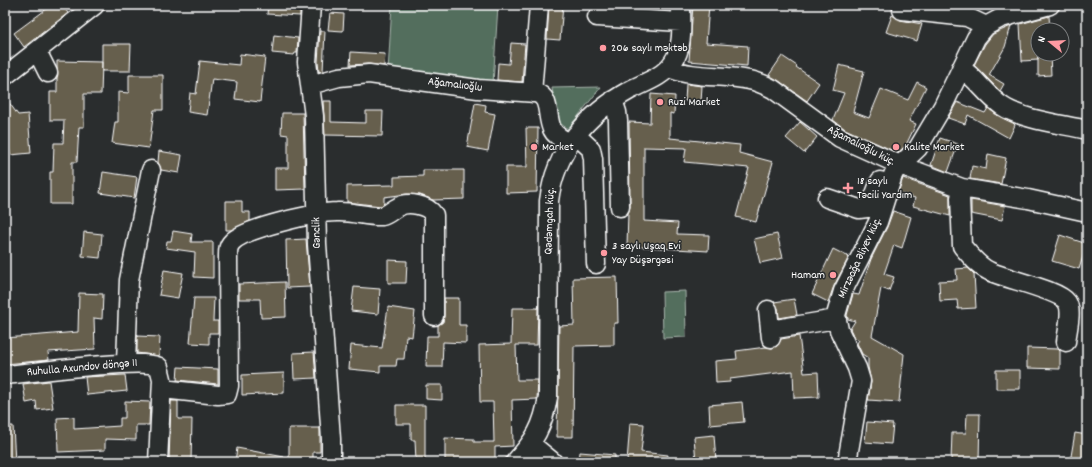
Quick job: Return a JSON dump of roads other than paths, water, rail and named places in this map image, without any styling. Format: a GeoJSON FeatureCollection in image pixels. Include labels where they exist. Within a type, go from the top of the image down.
{"type":"FeatureCollection","features":[{"type":"Feature","properties":{"kind":"street"},"geometry":{"type":"LineString","coordinates":[[5,76],[95,5]]}},
{"type":"Feature","properties":{"kind":"street","name":"Gənclik"},"geometry":{"type":"LineString","coordinates":[[311,5],[306,53],[314,116],[317,244],[331,439],[331,462]]}},
{"type":"Feature","properties":{"kind":"street"},"geometry":{"type":"LineString","coordinates":[[539,5],[532,93],[542,95],[545,99],[554,134],[572,139],[591,149],[593,159],[596,264]]}},
{"type":"Feature","properties":{"kind":"street","name":"Mirzəağa Əliyev küç."},"geometry":{"type":"LineString","coordinates":[[836,319],[843,291],[878,222],[893,175],[893,162],[918,148],[943,106],[976,38],[986,26],[1001,18],[1050,5]]}},
{"type":"Feature","properties":{"kind":"street"},"geometry":{"type":"LineString","coordinates":[[902,10],[967,17],[986,26]]}},
{"type":"Feature","properties":{"kind":"street"},"geometry":{"type":"LineString","coordinates":[[598,17],[681,13]]}},
{"type":"Feature","properties":{"kind":"street","name":"Qədəmgah küç."},"geometry":{"type":"LineString","coordinates":[[515,462],[531,444],[542,423],[548,397],[550,201],[551,185],[560,160],[572,139],[598,112],[613,100],[656,77],[668,68],[678,51],[681,13]]}},
{"type":"Feature","properties":{"kind":"street"},"geometry":{"type":"LineString","coordinates":[[37,51],[48,73]]}},
{"type":"Feature","properties":{"kind":"street","name":"Ağamalıoğlu küç."},"geometry":{"type":"LineString","coordinates":[[668,68],[686,74],[738,78],[762,84],[785,98],[833,134],[893,162],[962,188],[1028,199],[1087,212]]}},
{"type":"Feature","properties":{"kind":"street"},"geometry":{"type":"LineString","coordinates":[[962,68],[972,75],[995,100],[1009,110],[1087,130]]}},
{"type":"Feature","properties":{"kind":"street","name":"Ağamalıoğlu"},"geometry":{"type":"LineString","coordinates":[[310,85],[339,76],[369,74],[478,89],[532,93]]}},
{"type":"Feature","properties":{"kind":"street"},"geometry":{"type":"LineString","coordinates":[[613,100],[618,120],[620,207]]}},
{"type":"Feature","properties":{"kind":"street"},"geometry":{"type":"LineString","coordinates":[[827,198],[859,209],[867,208],[872,202],[893,162]]}},
{"type":"Feature","properties":{"kind":"street"},"geometry":{"type":"LineString","coordinates":[[126,364],[129,280],[151,170]]}},
{"type":"Feature","properties":{"kind":"street"},"geometry":{"type":"LineString","coordinates":[[962,188],[960,198],[962,246],[979,265],[989,271],[1055,294],[1066,301],[1069,309],[1066,342]]}},
{"type":"Feature","properties":{"kind":"street"},"geometry":{"type":"LineString","coordinates":[[162,388],[218,395],[227,394],[229,386],[228,256],[230,245],[236,239],[266,226],[316,213],[345,212],[382,216],[404,204],[430,210],[434,215],[434,316]]}},
{"type":"Feature","properties":{"kind":"street"},"geometry":{"type":"LineString","coordinates":[[768,310],[771,334],[836,319],[840,334],[858,368],[861,382],[847,462]]}},
{"type":"Feature","properties":{"kind":"street","name":"Ruhulla Axundov döngə 11"},"geometry":{"type":"LineString","coordinates":[[5,375],[126,364],[154,364],[159,367],[162,372],[158,462]]}},
{"type":"Feature","properties":{"kind":"street"},"geometry":{"type":"LineString","coordinates":[[531,444],[553,462]]}},
{"type":"Feature","properties":{"kind":"place","name":"206 saylı məktəb"},"geometry":{"type":"Point","coordinates":[603,48]}},
{"type":"Feature","properties":{"kind":"place","name":"Ruzi Market"},"geometry":{"type":"Point","coordinates":[660,102]}},
{"type":"Feature","properties":{"kind":"place","name":"Market"},"geometry":{"type":"Point","coordinates":[534,147]}},
{"type":"Feature","properties":{"kind":"place","name":"Kalite Market"},"geometry":{"type":"Point","coordinates":[896,147]}},
{"type":"Feature","properties":{"kind":"place","name":"18 saylı Təcili Yardım"},"geometry":{"type":"Point","coordinates":[848,188]}},
{"type":"Feature","properties":{"kind":"place","name":"3 saylı Uşaq Evi Yay Düşərgəsi"},"geometry":{"type":"Point","coordinates":[604,253]}},
{"type":"Feature","properties":{"kind":"place","name":"Hamam"},"geometry":{"type":"Point","coordinates":[833,275]}}]}
